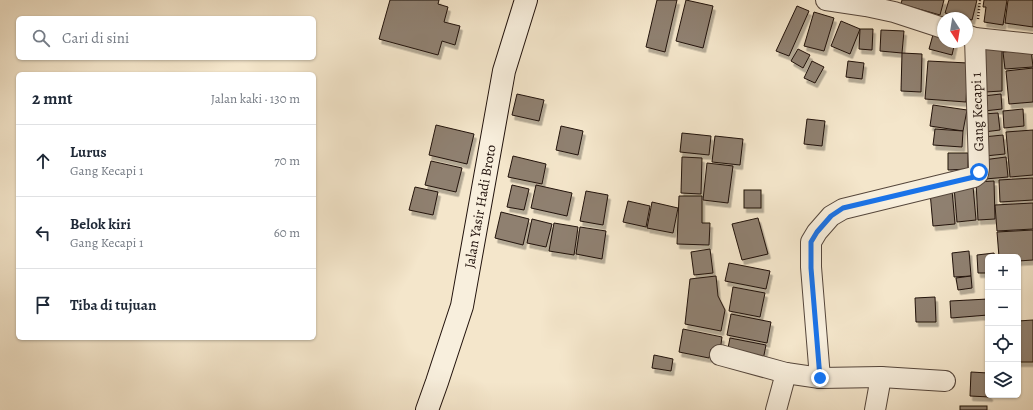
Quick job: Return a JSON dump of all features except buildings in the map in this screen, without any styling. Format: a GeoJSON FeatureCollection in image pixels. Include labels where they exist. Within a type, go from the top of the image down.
{"type":"FeatureCollection","features":[{"type":"Feature","properties":{"kind":"street","name":"Jalan Yasir Hadi Broto"},"geometry":{"type":"LineString","coordinates":[[427,410],[462,306],[504,71],[526,0]]}},
{"type":"Feature","properties":{"kind":"street"},"geometry":{"type":"LineString","coordinates":[[826,0],[866,6],[895,6],[937,25]]}},
{"type":"Feature","properties":{"kind":"street"},"geometry":{"type":"LineString","coordinates":[[973,37],[1033,44]]}},
{"type":"Feature","properties":{"kind":"street","name":"Gang Kecapi 1"},"geometry":{"type":"LineString","coordinates":[[820,378],[811,268],[811,242],[817,232],[831,216],[843,208],[974,177],[977,175],[979,168],[972,48]]}},
{"type":"Feature","properties":{"kind":"street"},"geometry":{"type":"LineString","coordinates":[[720,355],[786,373],[820,378],[881,377],[945,381]]}},
{"type":"Feature","properties":{"kind":"street"},"geometry":{"type":"LineString","coordinates":[[776,410],[786,373]]}},
{"type":"Feature","properties":{"kind":"street"},"geometry":{"type":"LineString","coordinates":[[875,410],[881,377]]}},
{"type":"Feature","properties":{"kind":"route"},"geometry":{"type":"LineString","coordinates":[[820,378],[810,252],[811,242],[817,232],[831,216],[843,208],[974,177],[979,172]]}}]}
